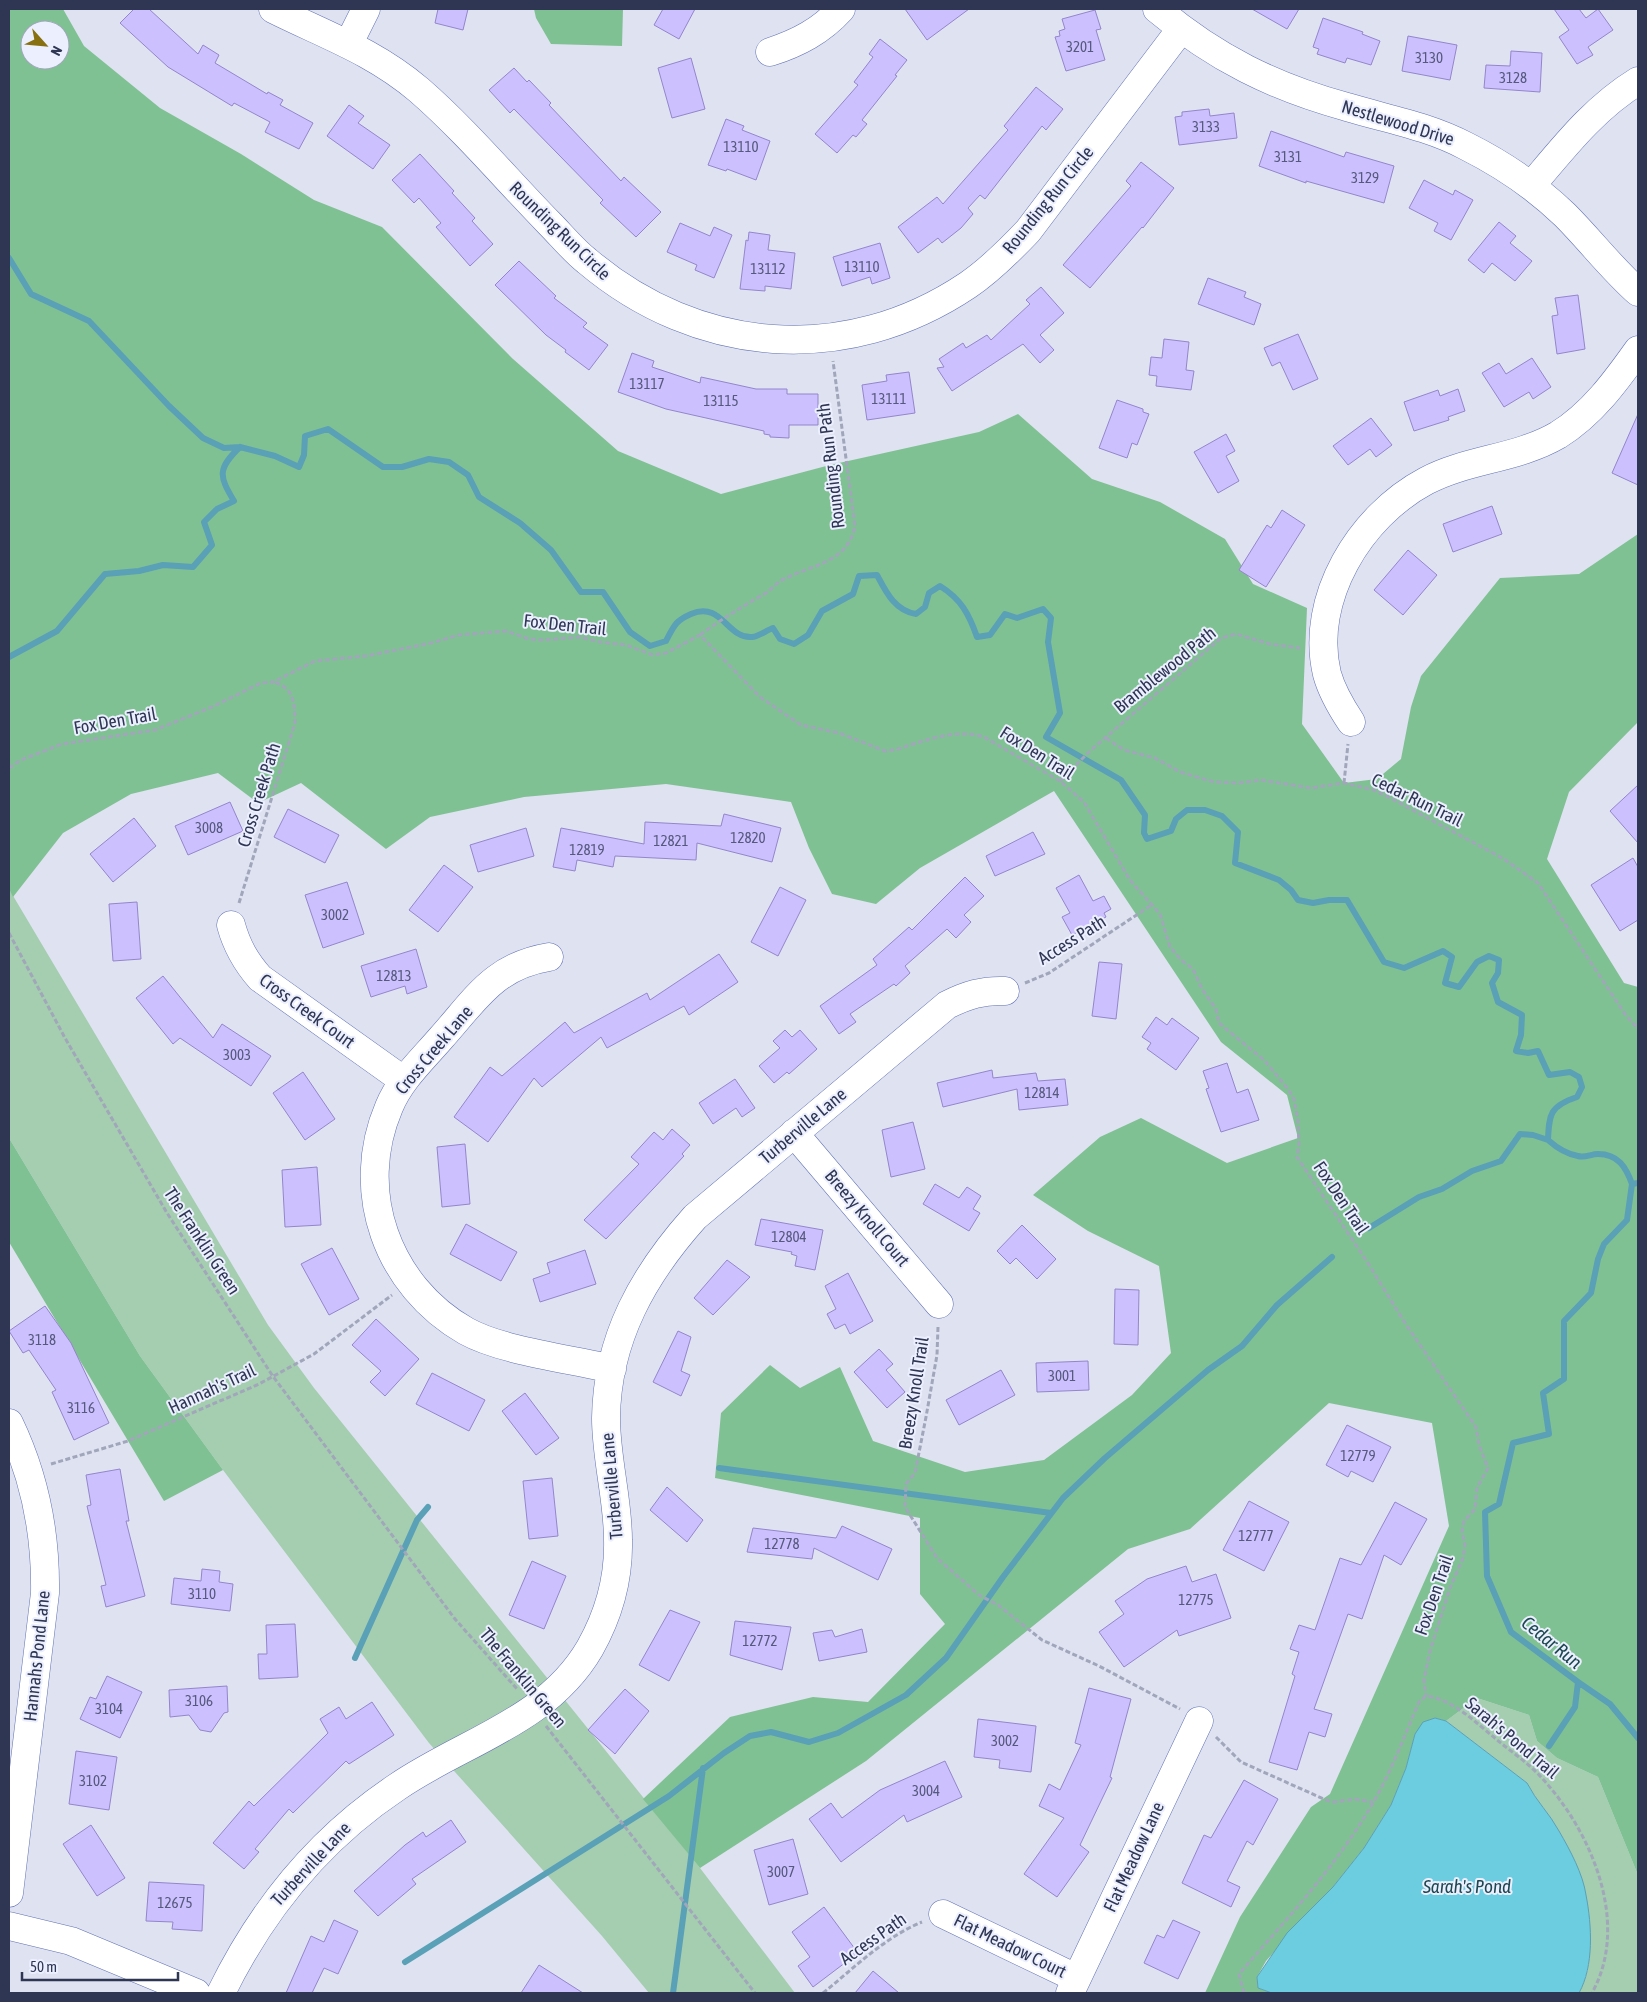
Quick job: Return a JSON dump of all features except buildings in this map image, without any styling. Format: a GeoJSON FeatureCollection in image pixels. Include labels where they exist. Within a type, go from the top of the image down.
{"type":"FeatureCollection","features":[{"type":"Feature","properties":{"kind":"street","name":"Rounding Run Circle"},"geometry":{"type":"LineString","coordinates":[[273,9],[349,43],[385,64],[419,90],[585,260],[616,285],[651,306],[685,322],[724,333],[763,339],[802,340],[878,328],[919,313],[971,283],[1005,256],[1028,231],[1181,29]]}},
{"type":"Feature","properties":{"kind":"street"},"geometry":{"type":"LineString","coordinates":[[349,43],[366,9]]}},
{"type":"Feature","properties":{"kind":"street"},"geometry":{"type":"LineString","coordinates":[[770,52],[793,45],[816,32],[841,9]]}},
{"type":"Feature","properties":{"kind":"street","name":"Nestlewood Drive"},"geometry":{"type":"LineString","coordinates":[[1157,9],[1216,54],[1253,73],[1290,89],[1424,128],[1465,145],[1499,164],[1531,186],[1565,215],[1618,274],[1638,292]]}},
{"type":"Feature","properties":{"kind":"street"},"geometry":{"type":"LineString","coordinates":[[1531,186],[1581,126],[1610,100],[1638,81]]}},
{"type":"Feature","properties":{"kind":"street"},"geometry":{"type":"LineString","coordinates":[[1350,722],[1334,692],[1328,675],[1324,651],[1326,624],[1338,579],[1348,557],[1373,521],[1396,500],[1425,481],[1448,471],[1527,450],[1557,435],[1594,406],[1638,350]]}},
{"type":"Feature","properties":{"kind":"street","name":"Cross Creek Court"},"geometry":{"type":"LineString","coordinates":[[231,925],[236,944],[246,962],[260,978],[403,1080]]}},
{"type":"Feature","properties":{"kind":"street","name":"Cross Creek Lane"},"geometry":{"type":"LineString","coordinates":[[549,957],[529,960],[509,968],[492,982],[403,1080],[389,1106],[379,1132],[374,1162],[374,1192],[378,1218],[387,1244],[400,1270],[419,1295],[442,1316],[467,1332],[496,1343],[612,1368]]}},
{"type":"Feature","properties":{"kind":"street","name":"Turberville Lane"},"geometry":{"type":"LineString","coordinates":[[221,1993],[261,1921],[290,1882],[322,1847],[358,1815],[398,1785],[534,1710],[570,1676],[589,1649],[603,1622],[613,1591],[618,1540],[606,1417],[612,1368],[629,1312],[646,1279],[667,1248],[695,1217],[948,1005],[966,995],[987,990],[1005,991]]}},
{"type":"Feature","properties":{"kind":"street","name":"Breezy Knoll Court"},"geometry":{"type":"LineString","coordinates":[[794,1133],[939,1304]]}},
{"type":"Feature","properties":{"kind":"street","name":"Hannahs Pond Lane"},"geometry":{"type":"LineString","coordinates":[[9,1423],[21,1448],[34,1486],[42,1526],[45,1593],[9,1893]]}},
{"type":"Feature","properties":{"kind":"street","name":"Flat Meadow Lane"},"geometry":{"type":"LineString","coordinates":[[1073,1986],[1199,1720]]}},
{"type":"Feature","properties":{"kind":"street","name":"Flat Meadow Court"},"geometry":{"type":"LineString","coordinates":[[943,1914],[1073,1986]]}},
{"type":"Feature","properties":{"kind":"street"},"geometry":{"type":"LineString","coordinates":[[9,1926],[71,1941],[196,1993]]}},
{"type":"Feature","properties":{"kind":"path","name":"Rounding Run Path"},"geometry":{"type":"LineString","coordinates":[[700,635],[730,612],[767,592],[783,579],[819,567],[834,556],[853,537],[855,526],[830,337]]}},
{"type":"Feature","properties":{"kind":"path","name":"Fox Den Trail"},"geometry":{"type":"LineString","coordinates":[[9,768],[21,760],[62,744],[155,730],[212,707],[260,683],[273,682],[315,661],[366,656],[431,643],[459,635],[506,631],[529,639],[544,640],[580,637],[600,642],[626,644],[653,656],[666,653],[700,635],[760,697],[801,724],[839,733],[885,751],[958,733],[973,734],[984,737],[1060,780],[1084,802],[1130,880],[1150,906],[1160,914],[1170,947],[1193,969],[1202,989],[1211,999],[1219,1023],[1265,1061],[1288,1089],[1294,1099],[1298,1121],[1299,1144],[1297,1157],[1366,1260],[1405,1323],[1476,1427],[1479,1445],[1488,1468],[1477,1488],[1475,1509],[1464,1521],[1462,1531],[1465,1545],[1463,1558],[1450,1588],[1430,1651],[1424,1680],[1426,1696]]}},
{"type":"Feature","properties":{"kind":"path","name":"Bramblewood Path"},"geometry":{"type":"LineString","coordinates":[[1060,780],[1091,750],[1221,638],[1236,634],[1270,644],[1324,651]]}},
{"type":"Feature","properties":{"kind":"path","name":"Cross Creek Path"},"geometry":{"type":"LineString","coordinates":[[231,925],[295,723],[295,705],[291,693],[282,685],[273,682]]}},
{"type":"Feature","properties":{"kind":"path"},"geometry":{"type":"LineString","coordinates":[[1344,783],[1350,722]]}},
{"type":"Feature","properties":{"kind":"path","name":"Cedar Run Trail"},"geometry":{"type":"LineString","coordinates":[[1106,738],[1124,750],[1155,758],[1180,772],[1214,782],[1268,780],[1311,788],[1344,783],[1374,790],[1504,859],[1538,883],[1625,1014],[1638,1029]]}},
{"type":"Feature","properties":{"kind":"path","name":"Access Path"},"geometry":{"type":"LineString","coordinates":[[1005,991],[1049,973],[1150,906]]}},
{"type":"Feature","properties":{"kind":"path","name":"The Franklin Green"},"geometry":{"type":"LineString","coordinates":[[9,933],[65,1038],[166,1212],[272,1375],[399,1547],[455,1619],[534,1710],[755,1993]]}},
{"type":"Feature","properties":{"kind":"path","name":"Hannah's Trail"},"geometry":{"type":"LineString","coordinates":[[21,1448],[47,1465],[128,1441],[181,1419],[259,1384],[272,1375],[314,1354],[409,1282]]}},
{"type":"Feature","properties":{"kind":"path","name":"Breezy Knoll Trail"},"geometry":{"type":"LineString","coordinates":[[939,1304],[937,1355],[915,1473],[906,1484],[904,1507],[937,1558],[979,1595],[998,1605]]}},
{"type":"Feature","properties":{"kind":"path"},"geometry":{"type":"LineString","coordinates":[[1244,1993],[1238,1974],[1322,1880],[1360,1824],[1394,1761],[1420,1702],[1426,1696]]}},
{"type":"Feature","properties":{"kind":"path","name":"Sarah's Pond Trail"},"geometry":{"type":"LineString","coordinates":[[1426,1696],[1450,1704],[1473,1720],[1539,1774],[1563,1803],[1594,1856],[1603,1885],[1607,1954],[1602,1975],[1592,1993]]}},
{"type":"Feature","properties":{"kind":"path","name":"Access Path"},"geometry":{"type":"LineString","coordinates":[[824,1993],[906,1928],[943,1914]]}},
{"type":"Feature","properties":{"kind":"green space"},"geometry":{"type":"Polygon","coordinates":[[[9,9],[63,9],[69,20],[20,20],[20,70],[70,70],[70,21],[84,46],[160,108],[241,154],[314,200],[382,227],[513,359],[618,451],[721,494],[830,465],[979,432],[1018,414],[1092,479],[1160,502],[1225,539],[1253,584],[1307,608],[1302,724],[1344,783],[1377,779],[1401,759],[1411,707],[1421,676],[1500,578],[1579,574],[1638,534],[1638,722],[1569,792],[1547,859],[1624,983],[1638,987],[1638,1875],[1598,1777],[1557,1758],[1537,1741],[1529,1715],[1477,1698],[1446,1721],[1435,1718],[1415,1734],[1406,1768],[1391,1805],[1364,1848],[1333,1887],[1266,1961],[1257,1977],[1258,1988],[1272,1993],[1205,1993],[1240,1917],[1311,1807],[1330,1794],[1449,1526],[1432,1423],[1329,1403],[1190,1529],[1128,1549],[866,1761],[700,1868],[643,1799],[730,1717],[813,1697],[868,1702],[945,1624],[920,1594],[920,1518],[715,1478],[721,1413],[770,1365],[800,1388],[840,1367],[873,1441],[965,1472],[1044,1460],[1132,1395],[1171,1353],[1159,1266],[1088,1231],[1033,1195],[1100,1137],[1141,1118],[1227,1163],[1298,1138],[1287,1095],[1221,1042],[1054,791],[920,868],[876,904],[832,894],[809,848],[791,802],[666,784],[524,797],[430,817],[386,849],[301,783],[258,803],[218,773],[131,794],[63,833],[13,897],[9,889],[9,9]]]}},
{"type":"Feature","properties":{"kind":"green space"},"geometry":{"type":"Polygon","coordinates":[[[534,9],[623,9],[622,46],[551,44],[536,18],[534,9]]]}},
{"type":"Feature","properties":{"kind":"green space"},"geometry":{"type":"Polygon","coordinates":[[[9,889],[268,1325],[314,1388],[700,1868],[795,1993],[649,1993],[602,1936],[429,1743],[223,1470],[140,1356],[9,1138],[9,889]]]}},
{"type":"Feature","properties":{"kind":"green space"},"geometry":{"type":"Polygon","coordinates":[[[9,1138],[140,1356],[223,1470],[164,1501],[9,1242],[9,1138]]]}},
{"type":"Feature","properties":{"kind":"green space"},"geometry":{"type":"Polygon","coordinates":[[[1477,1698],[1529,1715],[1537,1741],[1557,1758],[1598,1777],[1638,1875],[1638,1993],[1576,1993],[1586,1975],[1589,1943],[1586,1899],[1578,1871],[1559,1831],[1527,1783],[1446,1721],[1477,1698]]]}},
{"type":"Feature","properties":{"kind":"water","name":"Sarah's Pond"},"geometry":{"type":"Polygon","coordinates":[[[1435,1718],[1446,1721],[1527,1783],[1567,1846],[1582,1879],[1590,1920],[1589,1958],[1584,1982],[1579,1993],[1272,1993],[1258,1988],[1257,1977],[1287,1933],[1333,1887],[1364,1848],[1391,1805],[1406,1768],[1415,1734],[1423,1722],[1435,1718]]]}},
{"type":"Feature","properties":{"kind":"waterway"},"geometry":{"type":"LineString","coordinates":[[9,258],[31,294],[89,321],[169,406],[203,438],[224,448],[240,447],[275,456],[299,467],[304,455],[305,436],[328,429],[383,467],[402,467],[429,459],[449,462],[468,475],[479,497],[520,523],[551,550],[581,592],[603,592],[630,632],[650,646],[666,641],[678,622],[691,614],[701,611],[710,612],[717,616],[743,636],[754,637],[773,628],[780,639],[794,644],[808,635],[822,611],[853,594],[859,576],[877,575],[892,600],[902,609],[916,614],[925,607],[929,593],[940,586],[959,602],[971,621],[977,637],[990,635],[1005,614],[1017,618],[1043,609],[1051,618],[1048,642],[1060,713],[1046,737],[1121,780],[1145,815],[1144,833],[1147,839],[1171,831],[1176,819],[1187,810],[1205,810],[1222,816],[1238,832],[1235,863],[1279,880],[1291,890],[1298,900],[1313,903],[1329,900],[1347,900],[1384,962],[1404,968],[1443,951],[1452,957],[1445,983],[1459,987],[1477,962],[1489,956],[1499,960],[1498,973],[1492,983],[1498,1002],[1522,1015],[1521,1035],[1516,1051],[1528,1053],[1538,1051],[1549,1075],[1570,1072],[1579,1077],[1582,1087],[1577,1097],[1561,1104],[1553,1112],[1550,1117],[1548,1140],[1555,1146],[1574,1155],[1583,1157],[1598,1154],[1611,1156],[1624,1167],[1632,1184]]}},
{"type":"Feature","properties":{"kind":"waterway"},"geometry":{"type":"LineString","coordinates":[[9,657],[57,631],[105,574],[139,571],[163,565],[193,567],[212,545],[204,522],[217,509],[234,501],[225,485],[223,473],[227,461],[240,447]]}},
{"type":"Feature","properties":{"kind":"waterway"},"geometry":{"type":"LineString","coordinates":[[1369,1228],[1419,1197],[1442,1189],[1472,1171],[1501,1161],[1520,1134],[1533,1135],[1548,1140]]}},
{"type":"Feature","properties":{"kind":"waterway","name":"Cedar Run"},"geometry":{"type":"LineString","coordinates":[[1549,1746],[1575,1707],[1578,1682],[1511,1632],[1487,1576],[1485,1512],[1499,1504],[1513,1443],[1549,1434],[1543,1393],[1564,1379],[1564,1321],[1591,1293],[1598,1259],[1604,1244],[1627,1220],[1632,1184],[1638,1183]]}},
{"type":"Feature","properties":{"kind":"waterway"},"geometry":{"type":"LineString","coordinates":[[405,1962],[669,1796],[724,1753],[750,1736],[771,1732],[809,1742],[838,1733],[906,1695],[946,1658],[1003,1577],[1063,1498],[1105,1458],[1208,1370],[1242,1346],[1277,1305],[1332,1257]]}},
{"type":"Feature","properties":{"kind":"waterway"},"geometry":{"type":"LineString","coordinates":[[719,1468],[1051,1513]]}},
{"type":"Feature","properties":{"kind":"waterway"},"geometry":{"type":"LineString","coordinates":[[355,1658],[417,1520],[428,1507]]}},
{"type":"Feature","properties":{"kind":"waterway"},"geometry":{"type":"LineString","coordinates":[[1578,1682],[1610,1704],[1638,1738]]}},
{"type":"Feature","properties":{"kind":"waterway"},"geometry":{"type":"LineString","coordinates":[[673,1993],[703,1768]]}}]}
